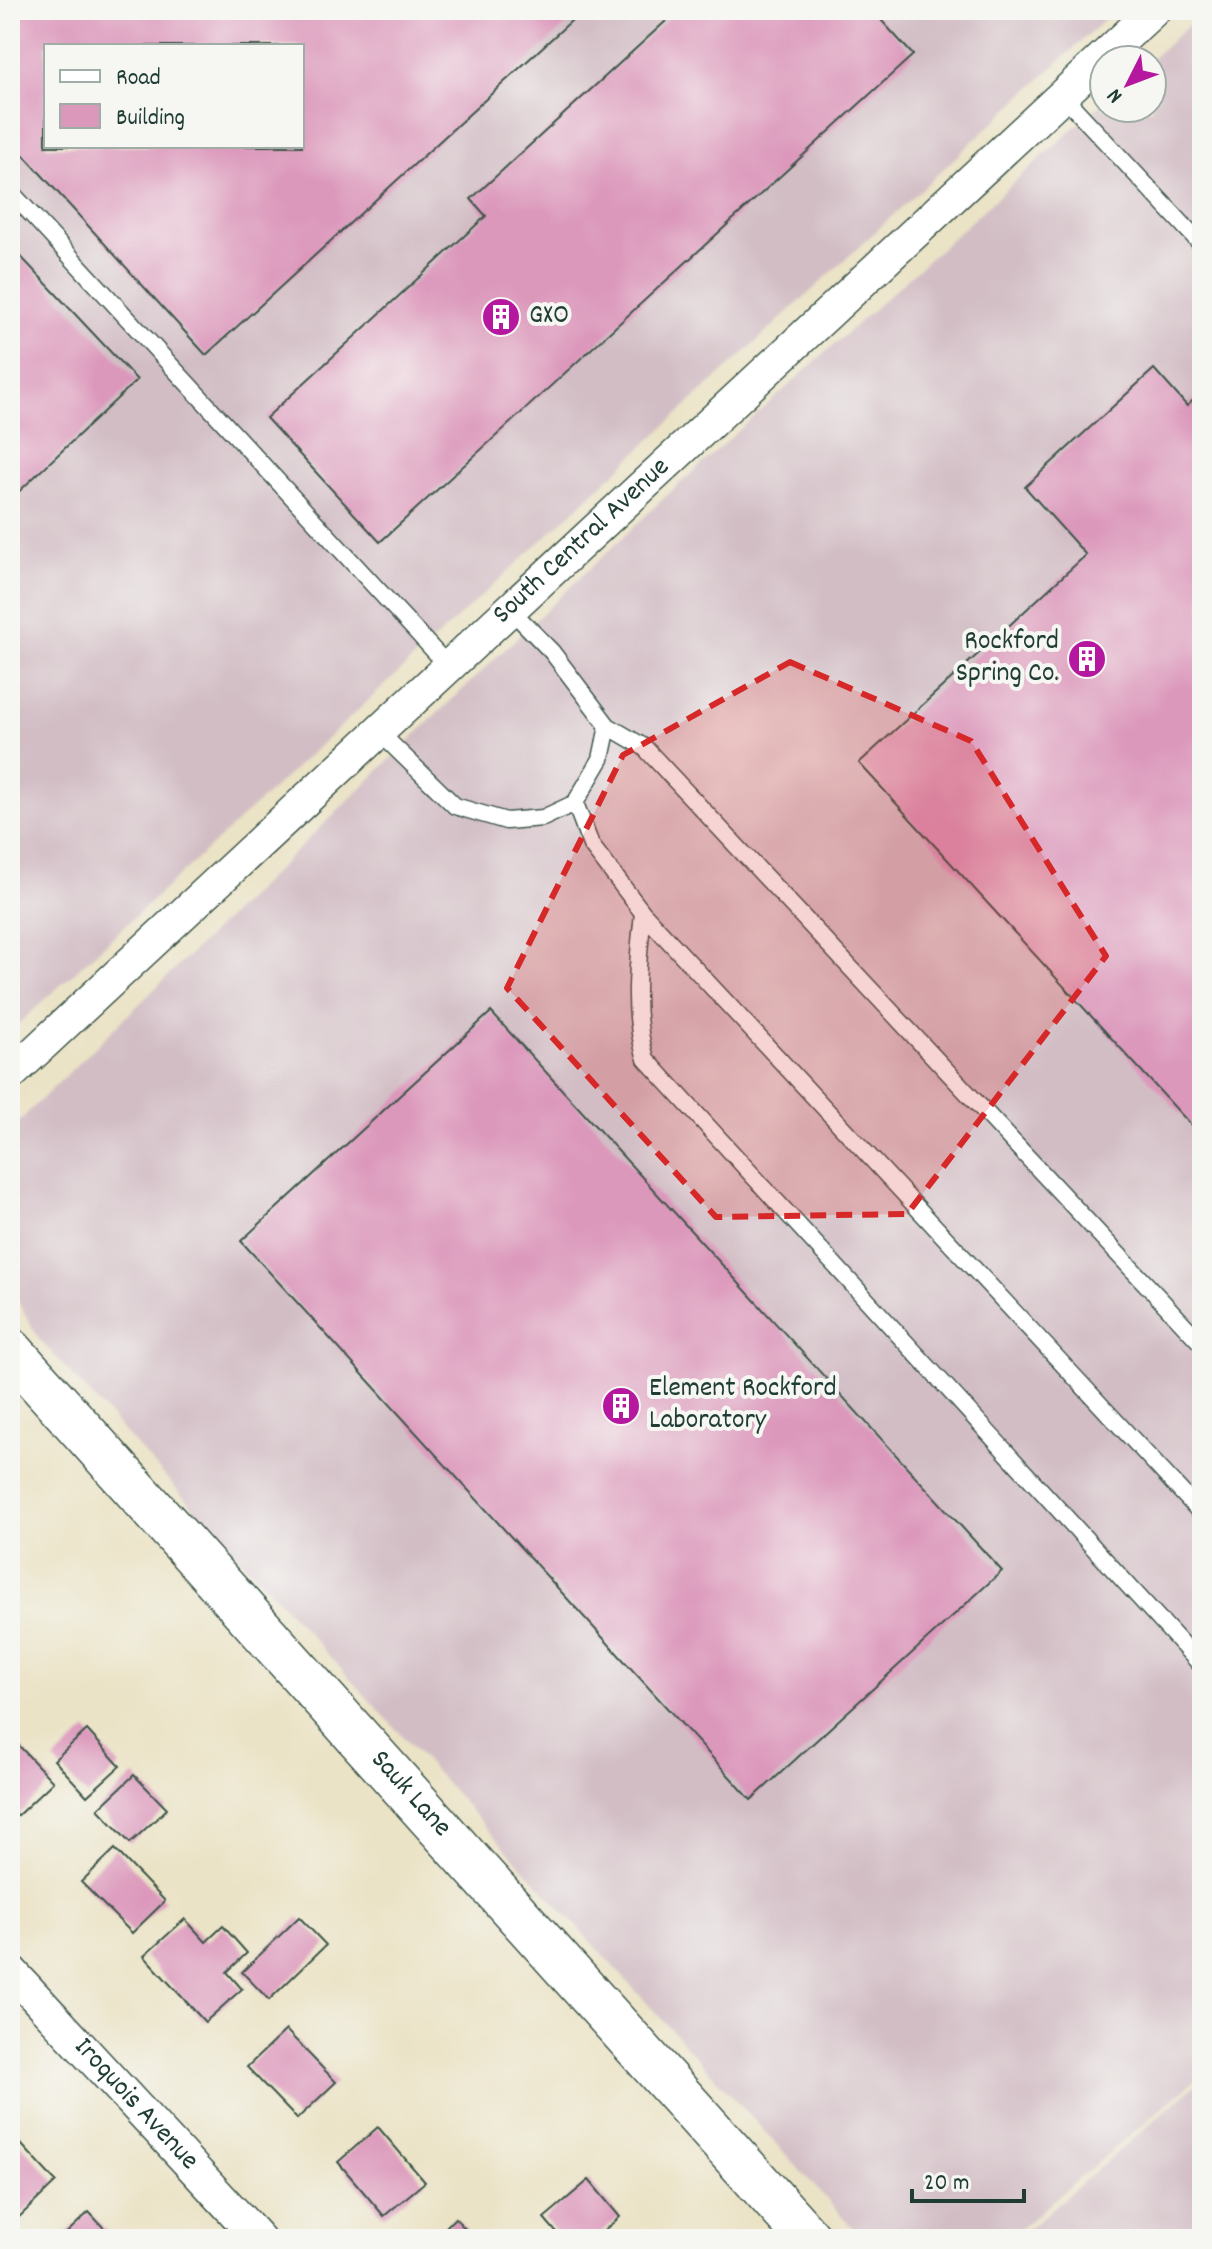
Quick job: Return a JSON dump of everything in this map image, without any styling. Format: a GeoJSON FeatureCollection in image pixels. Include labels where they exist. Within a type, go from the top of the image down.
{"type":"FeatureCollection","features":[{"type":"Feature","properties":{"kind":"street","name":"South Central Avenue"},"geometry":{"type":"LineString","coordinates":[[10,1075],[1154,10]]}},
{"type":"Feature","properties":{"kind":"street","name":"Sauk Lane"},"geometry":{"type":"LineString","coordinates":[[10,1350],[809,2239]]}},
{"type":"Feature","properties":{"kind":"street","name":"Iroquois Avenue"},"geometry":{"type":"LineString","coordinates":[[10,1970],[259,2239]]}},
{"type":"Feature","properties":{"kind":"lane"},"geometry":{"type":"LineString","coordinates":[[1062,95],[1202,245]]}},
{"type":"Feature","properties":{"kind":"lane"},"geometry":{"type":"LineString","coordinates":[[10,191],[449,667]]}},
{"type":"Feature","properties":{"kind":"lane"},"geometry":{"type":"LineString","coordinates":[[510,609],[552,652],[608,726],[644,747],[1202,1344]]}},
{"type":"Feature","properties":{"kind":"lane"},"geometry":{"type":"LineString","coordinates":[[379,732],[455,806],[506,821],[543,818],[575,803],[601,759],[608,726]]}},
{"type":"Feature","properties":{"kind":"lane"},"geometry":{"type":"LineString","coordinates":[[575,803],[591,845],[643,913],[1202,1514]]}},
{"type":"Feature","properties":{"kind":"lane"},"geometry":{"type":"LineString","coordinates":[[643,913],[636,985],[639,1035],[646,1059],[1202,1666]]}},
{"type":"Feature","properties":{"kind":"highlighted area"},"geometry":{"type":"Polygon","coordinates":[[[790,662],[971,741],[1106,956],[907,1214],[716,1217],[507,988],[623,755],[790,662]]]}},
{"type":"Feature","properties":{"kind":"shaded area"},"geometry":{"type":"Polygon","coordinates":[[[10,10],[1115,10],[10,1032],[10,10]]]}},
{"type":"Feature","properties":{"kind":"shaded area"},"geometry":{"type":"Polygon","coordinates":[[[1202,13],[1202,2074],[1008,2239],[863,2239],[39,1339],[10,1287],[10,1130],[443,708],[663,499],[1088,115],[1088,124],[1168,124],[1168,44],[1202,13]]]}},
{"type":"Feature","properties":{"kind":"shaded area"},"geometry":{"type":"Polygon","coordinates":[[[1202,2079],[1202,2239],[1017,2239],[1202,2079]]]}},
{"type":"Feature","properties":{"kind":"building"},"geometry":{"type":"Polygon","coordinates":[[[10,10],[583,10],[206,355],[10,140],[10,10]]]}},
{"type":"Feature","properties":{"kind":"building","name":"GXO"},"geometry":{"type":"Polygon","coordinates":[[[678,10],[872,10],[913,55],[380,542],[266,418],[486,216],[471,199],[678,10]]]}},
{"type":"Feature","properties":{"kind":"building"},"geometry":{"type":"Polygon","coordinates":[[[10,245],[137,380],[10,500],[10,245]]]}},
{"type":"Feature","properties":{"kind":"building","name":"Rockford Spring Co."},"geometry":{"type":"Polygon","coordinates":[[[1154,369],[1187,406],[1202,392],[1202,1137],[859,763],[1086,555],[1025,487],[1154,369]]]}},
{"type":"Feature","properties":{"kind":"building","name":"Element Rockford Laboratory"},"geometry":{"type":"Polygon","coordinates":[[[491,1012],[1002,1571],[751,1800],[241,1241],[491,1012]]]}},
{"type":"Feature","properties":{"kind":"building"},"geometry":{"type":"Polygon","coordinates":[[[87,1730],[120,1766],[87,1796],[54,1760],[87,1730]]]}},
{"type":"Feature","properties":{"kind":"building"},"geometry":{"type":"Polygon","coordinates":[[[10,1736],[53,1782],[17,1816],[10,1809],[10,1736]]]}},
{"type":"Feature","properties":{"kind":"building"},"geometry":{"type":"Polygon","coordinates":[[[134,1775],[167,1809],[130,1843],[98,1809],[134,1775]]]}},
{"type":"Feature","properties":{"kind":"building"},"geometry":{"type":"Polygon","coordinates":[[[115,1849],[165,1901],[132,1933],[81,1882],[115,1849]]]}},
{"type":"Feature","properties":{"kind":"building"},"geometry":{"type":"Polygon","coordinates":[[[299,1917],[326,1945],[269,2000],[242,1972],[299,1917]]]}},
{"type":"Feature","properties":{"kind":"building"},"geometry":{"type":"Polygon","coordinates":[[[185,1919],[206,1942],[223,1926],[247,1953],[227,1972],[242,1989],[205,2022],[144,1956],[185,1919]]]}},
{"type":"Feature","properties":{"kind":"building"},"geometry":{"type":"Polygon","coordinates":[[[286,2030],[336,2082],[297,2119],[247,2067],[286,2030]]]}},
{"type":"Feature","properties":{"kind":"building"},"geometry":{"type":"Polygon","coordinates":[[[378,2127],[425,2182],[384,2216],[338,2162],[378,2127]]]}},
{"type":"Feature","properties":{"kind":"building"},"geometry":{"type":"Polygon","coordinates":[[[10,2132],[56,2182],[17,2219],[10,2211],[10,2132]]]}},
{"type":"Feature","properties":{"kind":"building"},"geometry":{"type":"Polygon","coordinates":[[[589,2180],[620,2217],[594,2239],[562,2239],[544,2218],[589,2180]]]}},
{"type":"Feature","properties":{"kind":"building"},"geometry":{"type":"Polygon","coordinates":[[[89,2212],[114,2239],[60,2239],[89,2212]]]}},
{"type":"Feature","properties":{"kind":"building"},"geometry":{"type":"Polygon","coordinates":[[[455,2218],[475,2239],[434,2239],[455,2218]]]}},
{"type":"Feature","properties":{"kind":"place","name":"GXO"},"geometry":{"type":"Point","coordinates":[501,317]}},
{"type":"Feature","properties":{"kind":"place","name":"Rockford Spring Co."},"geometry":{"type":"Point","coordinates":[1087,659]}},
{"type":"Feature","properties":{"kind":"place","name":"Element Rockford Laboratory"},"geometry":{"type":"Point","coordinates":[621,1406]}}]}
